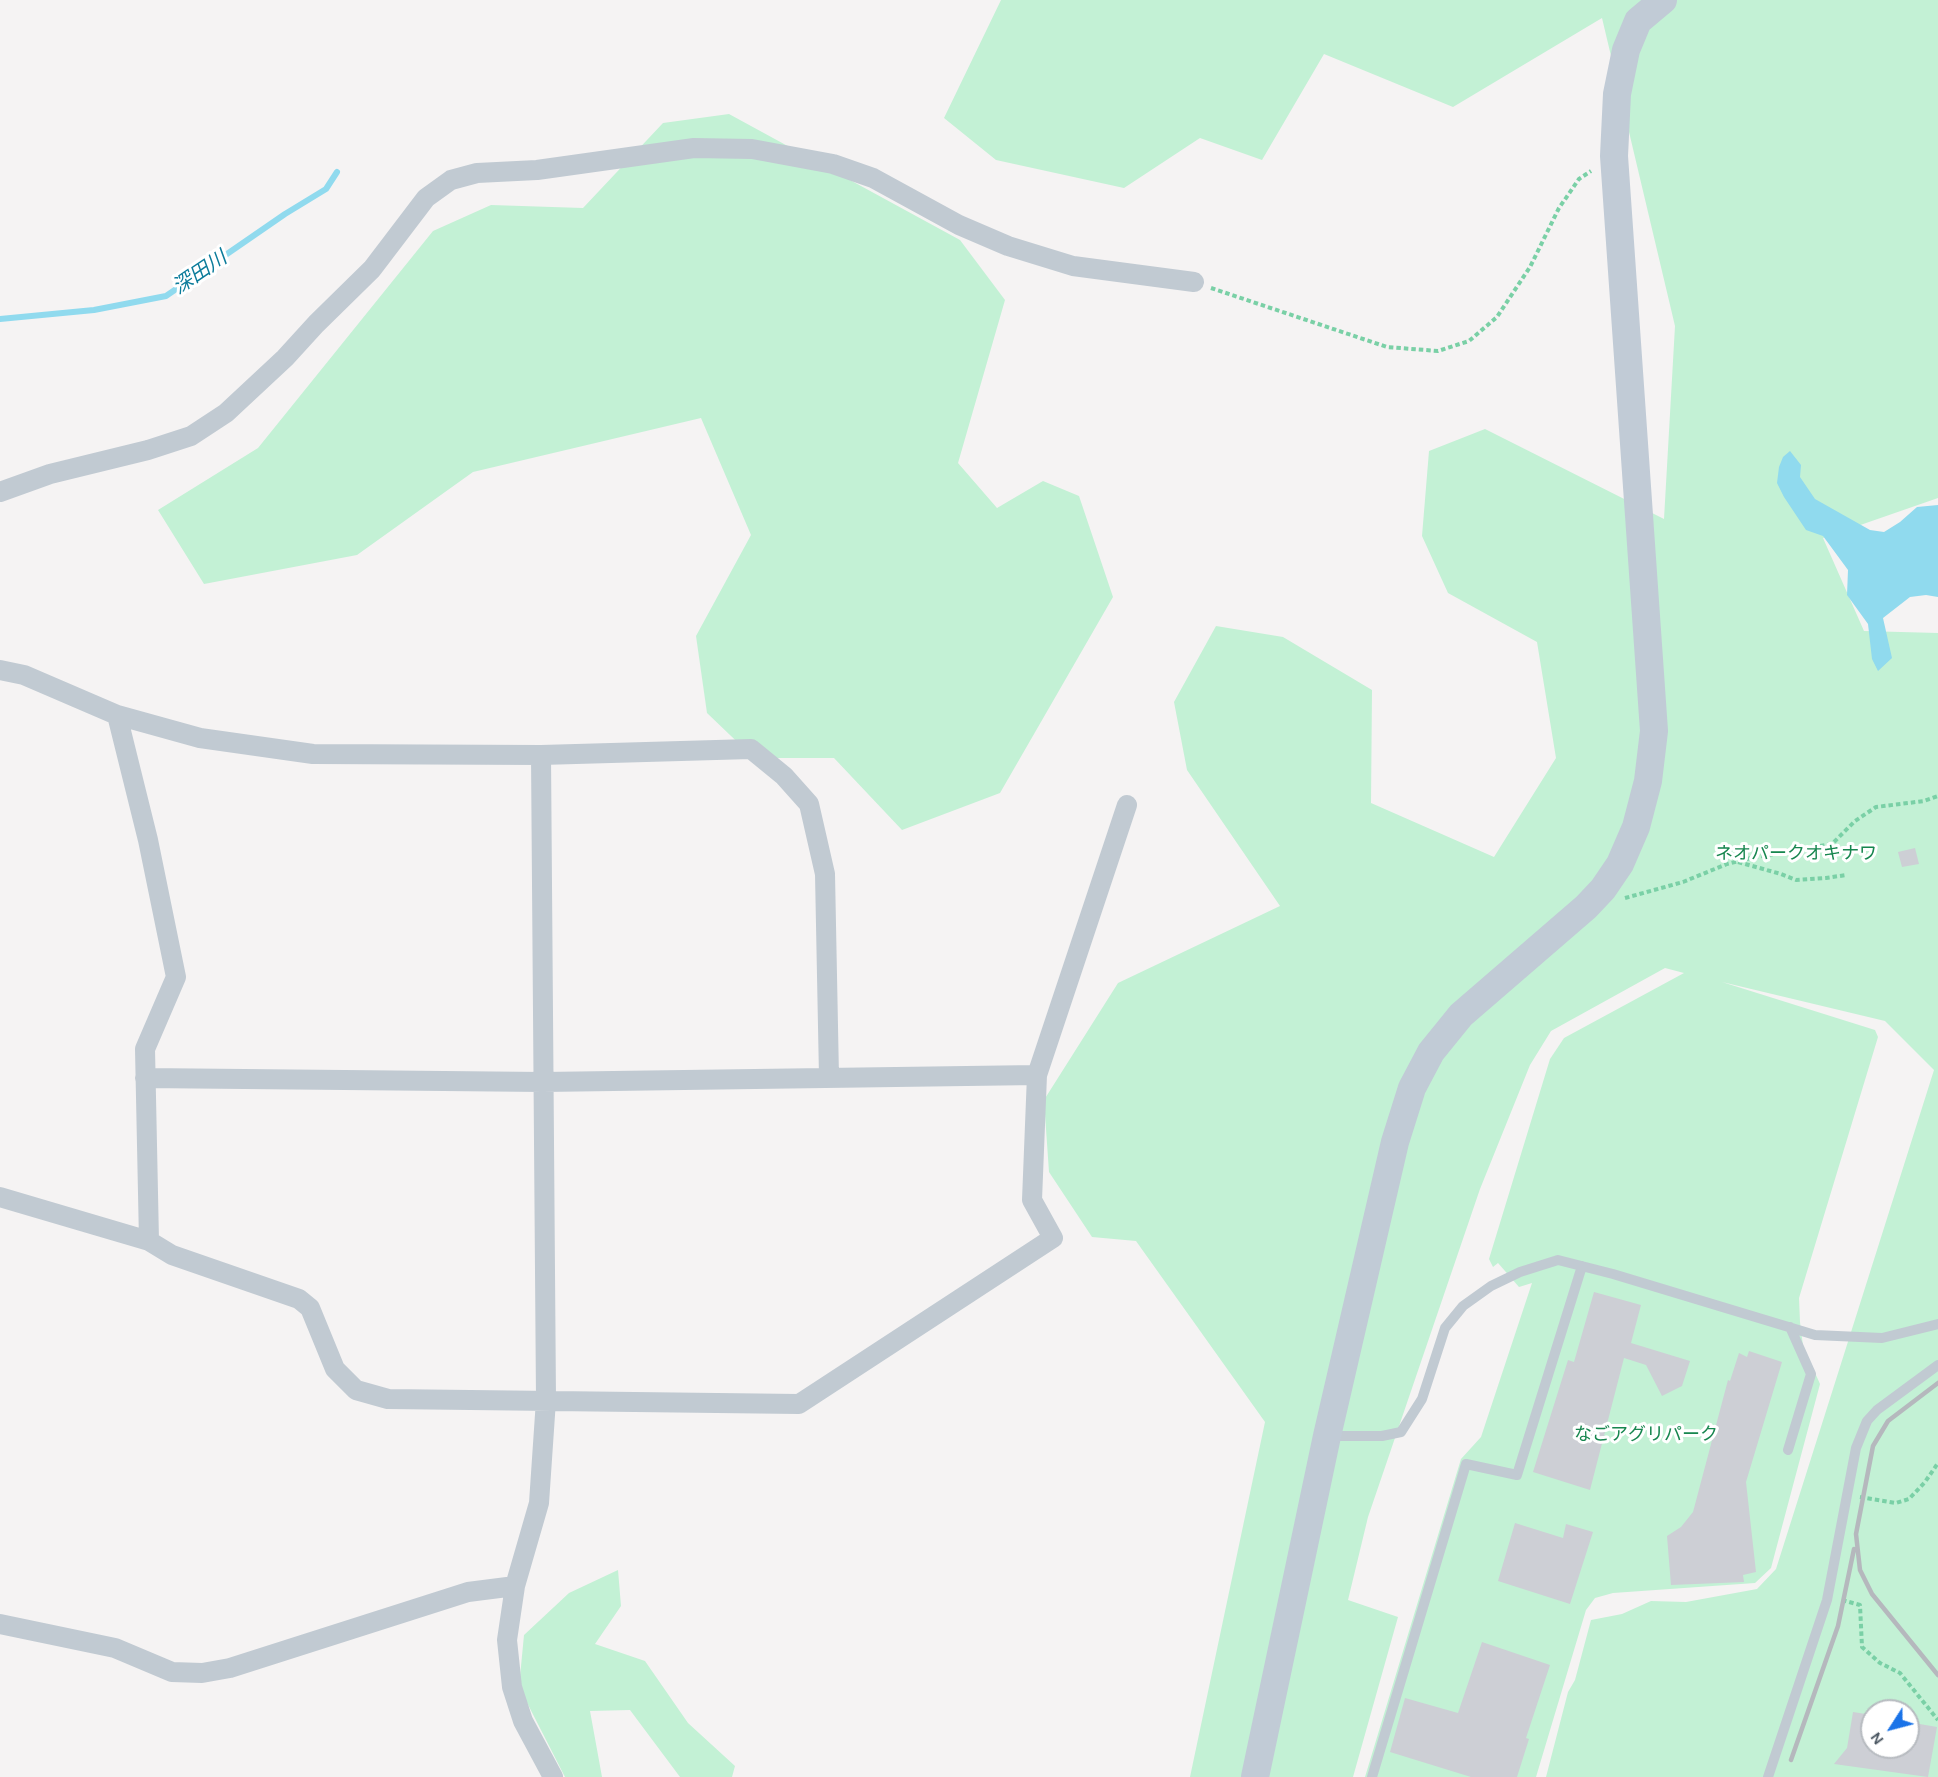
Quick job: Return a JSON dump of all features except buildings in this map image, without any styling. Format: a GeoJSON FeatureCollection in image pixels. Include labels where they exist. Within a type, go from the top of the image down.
{"type":"FeatureCollection","features":[{"type":"Feature","properties":{"kind":"street"},"geometry":{"type":"LineString","coordinates":[[1255,1777],[1327,1437],[1395,1142],[1412,1088],[1431,1052],[1461,1015],[1586,907],[1603,889],[1620,864],[1636,827],[1648,781],[1654,731],[1614,156],[1617,94],[1626,50],[1638,21],[1663,0]]}},
{"type":"Feature","properties":{"kind":"street"},"geometry":{"type":"LineString","coordinates":[[0,492],[50,474],[148,450],[191,436],[226,413],[285,358],[315,324],[372,269],[426,198],[451,180],[477,173],[537,170],[694,148],[752,148],[832,164],[873,178],[959,225],[1008,246],[1072,266],[1194,282]]}},
{"type":"Feature","properties":{"kind":"street"},"geometry":{"type":"LineString","coordinates":[[0,670],[24,675],[117,715],[200,738],[313,754],[541,755],[751,748],[784,776],[809,804],[825,874],[829,1077]]}},
{"type":"Feature","properties":{"kind":"street"},"geometry":{"type":"LineString","coordinates":[[117,715],[148,840],[176,977],[144,1049],[149,1241]]}},
{"type":"Feature","properties":{"kind":"street"},"geometry":{"type":"LineString","coordinates":[[541,755],[546,1400],[539,1503],[515,1586],[507,1640],[512,1687],[523,1721],[554,1777]]}},
{"type":"Feature","properties":{"kind":"street"},"geometry":{"type":"LineString","coordinates":[[0,1197],[149,1241],[172,1255],[299,1299],[310,1308],[335,1369],[356,1390],[388,1399],[799,1404],[1053,1238],[1032,1200],[1037,1075],[1127,805]]}},
{"type":"Feature","properties":{"kind":"street"},"geometry":{"type":"LineString","coordinates":[[145,1078],[543,1082],[1037,1075]]}},
{"type":"Feature","properties":{"kind":"street"},"geometry":{"type":"LineString","coordinates":[[0,1624],[115,1648],[172,1672],[202,1674],[230,1668],[468,1592],[515,1586]]}},
{"type":"Feature","properties":{"kind":"lane"},"geometry":{"type":"LineString","coordinates":[[1327,1437],[1382,1436],[1401,1432],[1422,1399],[1445,1328],[1463,1306],[1491,1286],[1520,1272],[1558,1260],[1815,1335],[1882,1338],[1938,1324]]}},
{"type":"Feature","properties":{"kind":"lane"},"geometry":{"type":"LineString","coordinates":[[1372,1777],[1466,1464],[1517,1475],[1582,1266]]}},
{"type":"Feature","properties":{"kind":"lane"},"geometry":{"type":"LineString","coordinates":[[1788,1450],[1811,1374],[1790,1327]]}},
{"type":"Feature","properties":{"kind":"lane"},"geometry":{"type":"LineString","coordinates":[[1768,1777],[1827,1600],[1856,1448],[1867,1421],[1877,1410],[1938,1365]]}},
{"type":"Feature","properties":{"kind":"path"},"geometry":{"type":"LineString","coordinates":[[1194,282],[1387,347],[1438,351],[1469,341],[1497,317],[1530,267],[1559,208],[1579,179],[1614,156]]}},
{"type":"Feature","properties":{"kind":"path"},"geometry":{"type":"LineString","coordinates":[[1586,907],[1683,882],[1737,862],[1832,844],[1855,821],[1876,807],[1924,801],[1938,796]]}},
{"type":"Feature","properties":{"kind":"path"},"geometry":{"type":"LineString","coordinates":[[1737,862],[1796,880],[1846,875]]}},
{"type":"Feature","properties":{"kind":"path"},"geometry":{"type":"LineString","coordinates":[[1847,1496],[1896,1503],[1909,1499],[1938,1464]]}},
{"type":"Feature","properties":{"kind":"path"},"geometry":{"type":"LineString","coordinates":[[1827,1600],[1844,1600],[1860,1605],[1862,1647],[1880,1663],[1900,1673],[1938,1720]]}},
{"type":"Feature","properties":{"kind":"green space"},"geometry":{"type":"Polygon","coordinates":[[[1001,0],[1938,0],[1938,498],[1823,538],[1864,631],[1938,633],[1938,1777],[1546,1777],[1568,1692],[1575,1680],[1591,1620],[1622,1614],[1651,1601],[1686,1602],[1757,1589],[1776,1569],[1934,1070],[1885,1021],[1722,982],[1875,1030],[1878,1037],[1799,1298],[1803,1346],[1820,1384],[1771,1568],[1755,1583],[1613,1593],[1595,1598],[1586,1610],[1536,1777],[1365,1777],[1461,1459],[1481,1437],[1532,1283],[1519,1287],[1498,1263],[1493,1267],[1489,1259],[1550,1059],[1564,1038],[1684,973],[1665,968],[1551,1031],[1530,1065],[1480,1189],[1368,1517],[1348,1600],[1398,1617],[1353,1777],[1190,1777],[1265,1422],[1136,1241],[1092,1237],[1049,1172],[1044,1100],[1118,983],[1280,906],[1187,770],[1174,702],[1216,626],[1283,637],[1372,690],[1371,803],[1494,857],[1556,758],[1537,642],[1448,593],[1422,536],[1429,451],[1485,429],[1664,519],[1675,326],[1602,18],[1453,107],[1324,54],[1262,160],[1200,138],[1124,188],[996,160],[944,118],[1001,0]]]}},
{"type":"Feature","properties":{"kind":"green space"},"geometry":{"type":"Polygon","coordinates":[[[729,114],[960,240],[1005,300],[958,463],[997,508],[1043,481],[1079,496],[1113,597],[1000,793],[902,830],[834,758],[754,758],[707,713],[696,636],[751,535],[701,418],[473,472],[357,555],[204,584],[158,510],[258,448],[433,231],[491,205],[583,208],[663,123],[729,114]]]}},
{"type":"Feature","properties":{"kind":"green space"},"geometry":{"type":"Polygon","coordinates":[[[618,1570],[621,1606],[595,1644],[645,1661],[688,1723],[735,1766],[732,1777],[680,1777],[630,1710],[590,1711],[602,1777],[565,1777],[519,1687],[524,1635],[569,1593],[618,1570]]]}},
{"type":"Feature","properties":{"kind":"water"},"geometry":{"type":"Polygon","coordinates":[[[1790,451],[1801,465],[1800,477],[1815,499],[1870,530],[1884,532],[1917,507],[1938,505],[1938,597],[1926,595],[1910,597],[1883,618],[1892,658],[1878,671],[1872,659],[1868,624],[1847,595],[1848,570],[1823,536],[1806,530],[1777,483],[1783,457],[1790,451]]]}},
{"type":"Feature","properties":{"kind":"waterway","name":"深田川"},"geometry":{"type":"LineString","coordinates":[[0,319],[94,310],[166,296],[285,214],[326,189],[337,172]]}},
{"type":"Feature","properties":{"kind":"railway"},"geometry":{"type":"LineString","coordinates":[[1938,1383],[1888,1421],[1873,1446],[1856,1534],[1860,1570],[1872,1594],[1938,1675]]}},
{"type":"Feature","properties":{"kind":"railway"},"geometry":{"type":"LineString","coordinates":[[1791,1760],[1838,1626],[1854,1549]]}},
{"type":"Feature","properties":{"kind":"park label","name":"ネオパークオキナワ"},"geometry":{"type":"Point","coordinates":[1796,854]}},
{"type":"Feature","properties":{"kind":"park label","name":"なごアグリパーク"},"geometry":{"type":"Point","coordinates":[1646,1435]}}]}
